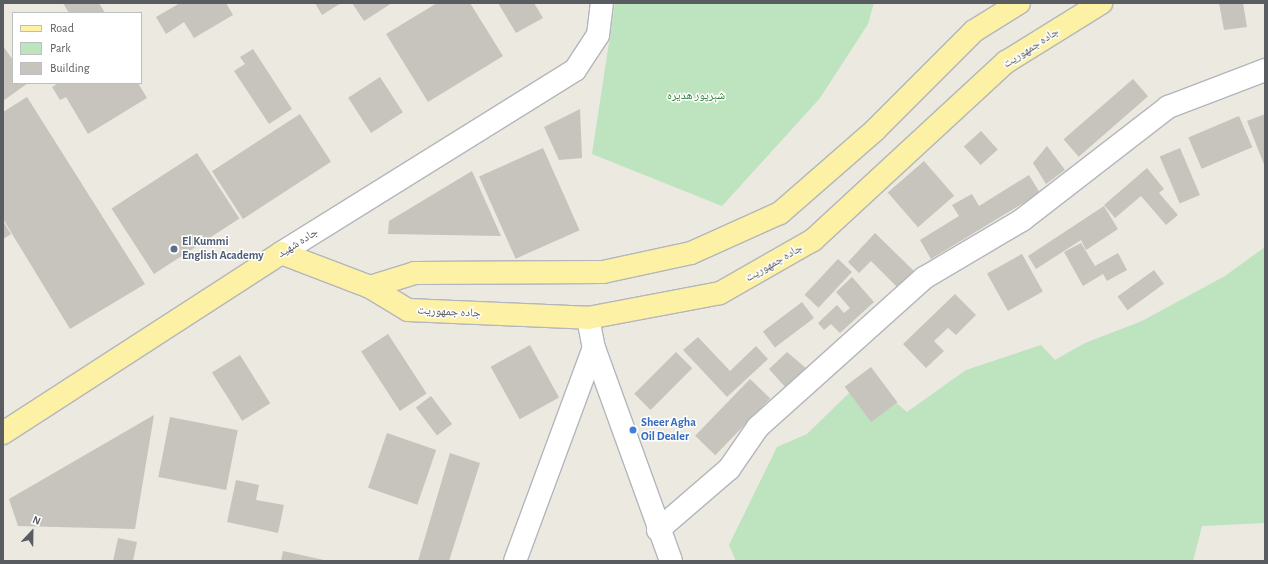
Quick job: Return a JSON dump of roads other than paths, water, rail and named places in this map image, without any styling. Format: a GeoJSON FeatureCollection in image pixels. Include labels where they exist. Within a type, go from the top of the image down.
{"type":"FeatureCollection","features":[{"type":"Feature","properties":{"kind":"main road"},"geometry":{"type":"LineString","coordinates":[[370,287],[415,273],[603,272],[691,253],[780,213],[875,130],[974,31],[1019,3]]}},
{"type":"Feature","properties":{"kind":"main road","name":"جاده جمهوریت"},"geometry":{"type":"LineString","coordinates":[[281,253],[370,287],[408,310],[588,318],[720,293],[813,240],[1006,62],[1101,3]]}},
{"type":"Feature","properties":{"kind":"main road","name":"جاده شهید"},"geometry":{"type":"LineString","coordinates":[[3,433],[281,253]]}},
{"type":"Feature","properties":{"kind":"street","name":"جاده شهید"},"geometry":{"type":"LineString","coordinates":[[281,253],[574,70],[598,35],[602,3]]}},
{"type":"Feature","properties":{"kind":"street"},"geometry":{"type":"LineString","coordinates":[[658,530],[729,469],[758,427],[924,278],[1022,220],[1168,107],[1265,70]]}},
{"type":"Feature","properties":{"kind":"street"},"geometry":{"type":"LineString","coordinates":[[588,318],[594,348],[658,530],[671,561]]}},
{"type":"Feature","properties":{"kind":"street"},"geometry":{"type":"LineString","coordinates":[[515,561],[594,348]]}},
{"type":"Feature","properties":{"kind":"place","name":"El Kummi English Academy"},"geometry":{"type":"Point","coordinates":[174,249]}},
{"type":"Feature","properties":{"kind":"place","name":"Sheer Agha Oil Dealer"},"geometry":{"type":"Point","coordinates":[633,430]}},
{"type":"Feature","properties":{"kind":"park label","name":"شېرپور هديره"},"geometry":{"type":"Point","coordinates":[696,96]}}]}
